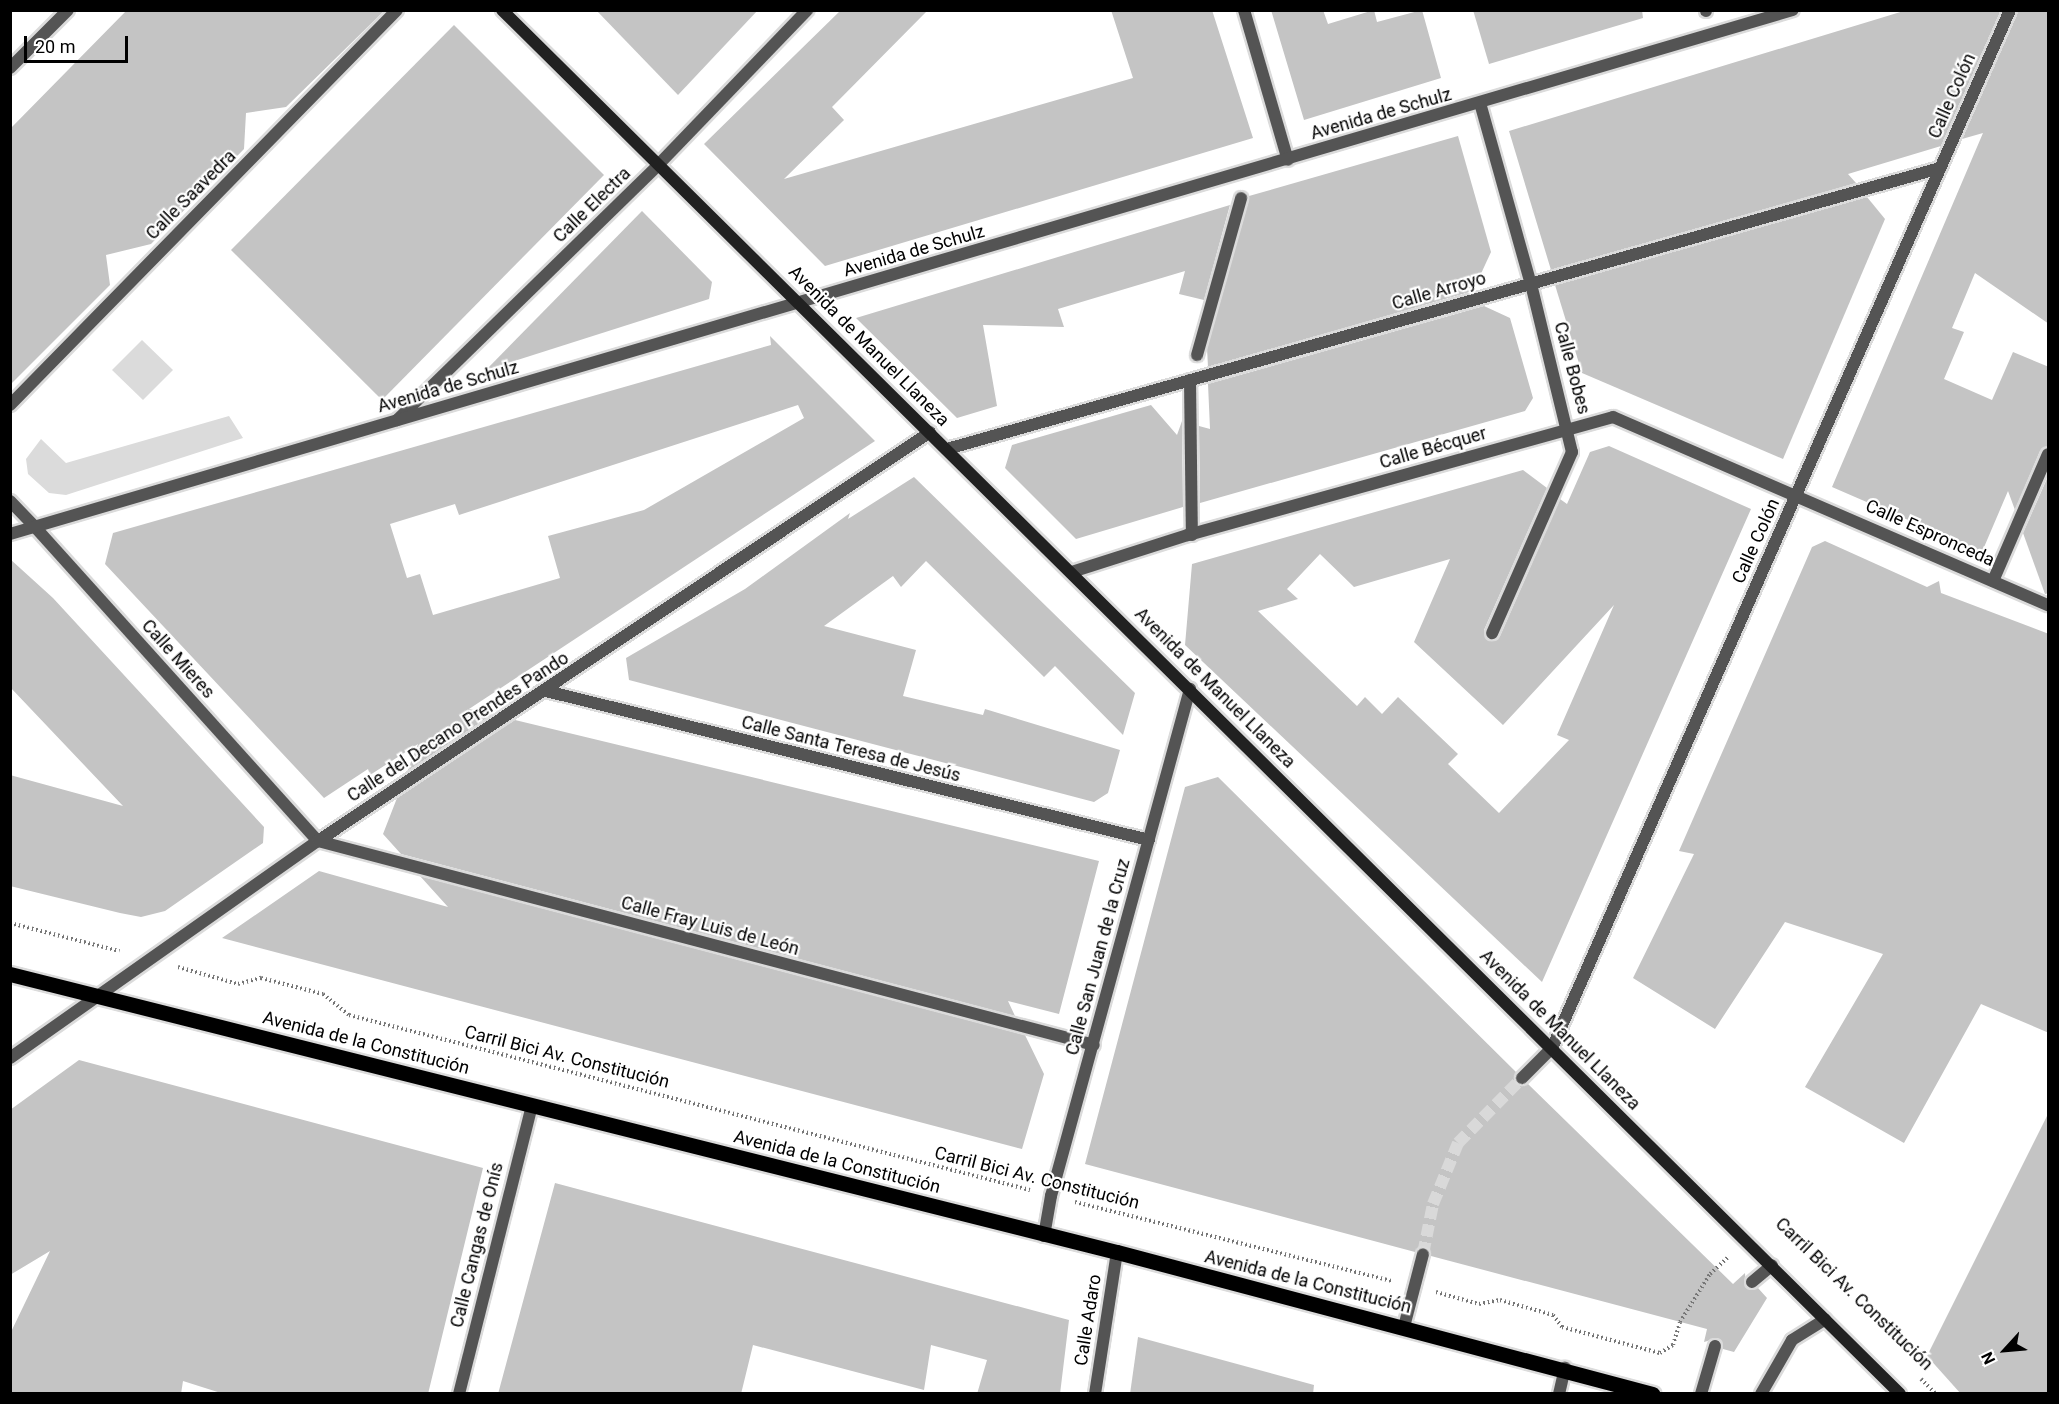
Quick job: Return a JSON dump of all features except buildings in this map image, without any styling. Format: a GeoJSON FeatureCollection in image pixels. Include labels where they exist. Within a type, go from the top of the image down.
{"type":"FeatureCollection","features":[{"type":"Feature","properties":{"kind":"main road","name":"Avenida de Manuel Llaneza"},"geometry":{"type":"LineString","coordinates":[[502,10],[1900,1394]]}},
{"type":"Feature","properties":{"kind":"main road","name":"Avenida de la Constitución"},"geometry":{"type":"LineString","coordinates":[[10,974],[1044,1236],[1117,1252],[1565,1368],[1652,1394]]}},
{"type":"Feature","properties":{"kind":"street"},"geometry":{"type":"LineString","coordinates":[[10,68],[68,10]]}},
{"type":"Feature","properties":{"kind":"street","name":"Calle Saavedra"},"geometry":{"type":"LineString","coordinates":[[10,405],[397,10]]}},
{"type":"Feature","properties":{"kind":"street","name":"Calle Electra"},"geometry":{"type":"LineString","coordinates":[[397,420],[659,164],[807,10]]}},
{"type":"Feature","properties":{"kind":"street"},"geometry":{"type":"LineString","coordinates":[[1244,10],[1288,160]]}},
{"type":"Feature","properties":{"kind":"street","name":"Avenida de Schulz"},"geometry":{"type":"LineString","coordinates":[[10,534],[801,304],[1793,10]]}},
{"type":"Feature","properties":{"kind":"street","name":"Calle Colón"},"geometry":{"type":"LineString","coordinates":[[1522,1078],[1552,1048],[2010,10]]}},
{"type":"Feature","properties":{"kind":"street","name":"Calle Bobes"},"geometry":{"type":"LineString","coordinates":[[1480,103],[1569,428],[1572,452],[1492,633]]}},
{"type":"Feature","properties":{"kind":"street","name":"Calle Arroyo"},"geometry":{"type":"LineString","coordinates":[[947,449],[1940,168]]}},
{"type":"Feature","properties":{"kind":"street"},"geometry":{"type":"LineString","coordinates":[[1197,355],[1241,198]]}},
{"type":"Feature","properties":{"kind":"street"},"geometry":{"type":"LineString","coordinates":[[1190,380],[1192,534]]}},
{"type":"Feature","properties":{"kind":"street","name":"Calle Bécquer"},"geometry":{"type":"LineString","coordinates":[[1072,572],[1192,534],[1613,417],[1797,495]]}},
{"type":"Feature","properties":{"kind":"street","name":"Calle del Decano Prendes Pando"},"geometry":{"type":"LineString","coordinates":[[10,1058],[318,842],[930,432]]}},
{"type":"Feature","properties":{"kind":"street"},"geometry":{"type":"LineString","coordinates":[[1993,581],[2049,454]]}},
{"type":"Feature","properties":{"kind":"street","name":"Calle Espronceda"},"geometry":{"type":"LineString","coordinates":[[1797,495],[2049,605]]}},
{"type":"Feature","properties":{"kind":"street","name":"Calle Mieres"},"geometry":{"type":"LineString","coordinates":[[10,501],[318,842]]}},
{"type":"Feature","properties":{"kind":"street","name":"Calle San Juan de la Cruz"},"geometry":{"type":"LineString","coordinates":[[1044,1236],[1051,1196],[1190,689]]}},
{"type":"Feature","properties":{"kind":"street","name":"Calle Santa Teresa de Jesús"},"geometry":{"type":"LineString","coordinates":[[546,691],[1149,840]]}},
{"type":"Feature","properties":{"kind":"street","name":"Calle Fray Luis de León"},"geometry":{"type":"LineString","coordinates":[[318,842],[1094,1045]]}},
{"type":"Feature","properties":{"kind":"street","name":"Calle Cangas de Onís"},"geometry":{"type":"LineString","coordinates":[[459,1394],[532,1105]]}},
{"type":"Feature","properties":{"kind":"street","name":"Calle Adaro"},"geometry":{"type":"LineString","coordinates":[[1095,1394],[1117,1252]]}},
{"type":"Feature","properties":{"kind":"street"},"geometry":{"type":"LineString","coordinates":[[1404,1327],[1423,1254]]}},
{"type":"Feature","properties":{"kind":"street"},"geometry":{"type":"LineString","coordinates":[[1752,1282],[1772,1265]]}},
{"type":"Feature","properties":{"kind":"street"},"geometry":{"type":"LineString","coordinates":[[1761,1394],[1792,1340],[1825,1319]]}},
{"type":"Feature","properties":{"kind":"street"},"geometry":{"type":"LineString","coordinates":[[1701,1394],[1715,1346]]}},
{"type":"Feature","properties":{"kind":"street"},"geometry":{"type":"LineString","coordinates":[[1559,1394],[1565,1368]]}},
{"type":"Feature","properties":{"kind":"path","name":"Carril Bici Av. Constitución"},"geometry":{"type":"LineString","coordinates":[[10,923],[238,984],[261,978],[323,994],[349,1015],[1051,1196],[1479,1304],[1509,1303],[1553,1315],[1562,1327],[1660,1353],[1669,1352],[1680,1322],[1710,1274],[1746,1241]]}},
{"type":"Feature","properties":{"kind":"path","name":"Carril Bici Av. Constitución"},"geometry":{"type":"LineString","coordinates":[[1919,1377],[1936,1394]]}},
{"type":"Feature","properties":{"kind":"shaded area"},"geometry":{"type":"Polygon","coordinates":[[[142,340],[173,370],[143,400],[112,370],[142,340]]]}},
{"type":"Feature","properties":{"kind":"shaded area"},"geometry":{"type":"Polygon","coordinates":[[[229,416],[243,438],[66,495],[49,493],[28,474],[26,459],[41,439],[66,463],[229,416]]]}},
{"type":"Feature","properties":{"kind":"tunnel"},"geometry":{"type":"LineString","coordinates":[[1423,1254],[1433,1204],[1458,1143],[1522,1078]]}}]}
